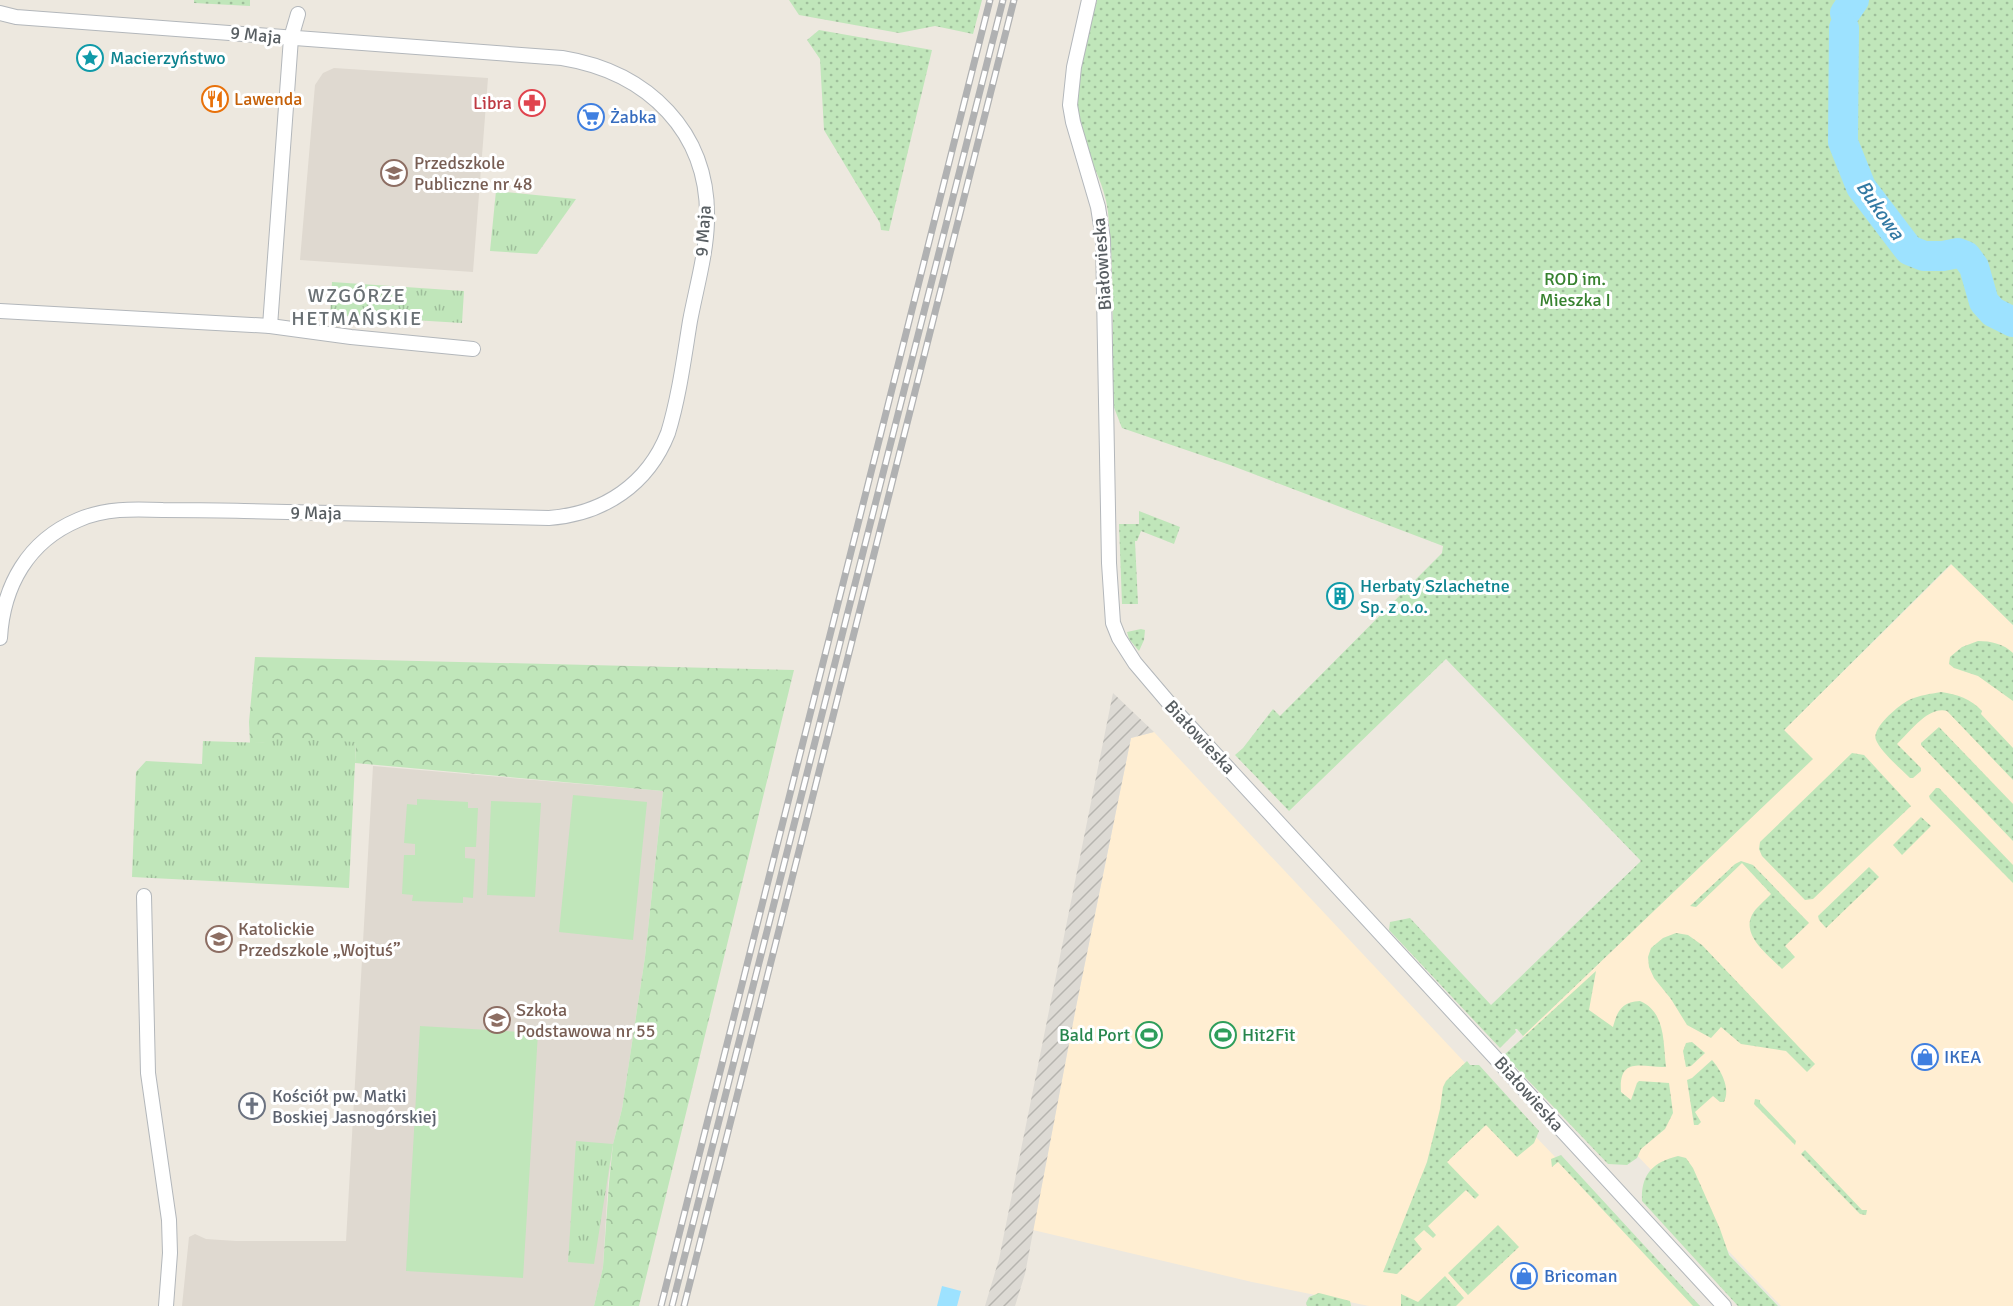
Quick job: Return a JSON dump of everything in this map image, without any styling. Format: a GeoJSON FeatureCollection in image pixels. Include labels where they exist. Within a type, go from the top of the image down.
{"type":"FeatureCollection","features":[{"type":"Feature","properties":{"kind":"street","name":"Białowieska"},"geometry":{"type":"LineString","coordinates":[[1089,0],[1074,67],[1070,105],[1098,207],[1103,239],[1109,563],[1113,623],[1119,638],[1135,663],[1179,716],[1371,921],[1724,1306]]}},
{"type":"Feature","properties":{"kind":"street","name":"9 Maja"},"geometry":{"type":"LineString","coordinates":[[0,13],[16,17],[251,33],[575,60],[598,66],[643,89],[666,110],[683,132],[697,159],[704,182],[707,215],[704,250],[672,417],[665,440],[654,462],[627,490],[596,508],[561,517],[122,509],[96,513],[60,529],[41,543],[26,559],[5,603],[0,638]]}},
{"type":"Feature","properties":{"kind":"street"},"geometry":{"type":"LineString","coordinates":[[270,326],[291,38],[298,14]]}},
{"type":"Feature","properties":{"kind":"street"},"geometry":{"type":"LineString","coordinates":[[0,311],[270,326],[351,337],[473,349]]}},
{"type":"Feature","properties":{"kind":"street"},"geometry":{"type":"LineString","coordinates":[[144,896],[148,1073],[169,1220],[167,1300]]}},
{"type":"Feature","properties":{"kind":"shaded area","name":"Przedszkole Publiczne nr 48"},"geometry":{"type":"Polygon","coordinates":[[[334,68],[488,78],[473,272],[300,260],[315,85],[323,73],[334,68]]]}},
{"type":"Feature","properties":{"kind":"shaded area"},"geometry":{"type":"Polygon","coordinates":[[[1952,564],[2013,625],[2013,1306],[1781,1306],[1523,1036],[1812,759],[1784,730],[1952,564]]]}},
{"type":"Feature","properties":{"kind":"shaded area"},"geometry":{"type":"Polygon","coordinates":[[[1113,693],[1154,732],[1131,738],[1025,1274],[1015,1306],[985,1306],[999,1259],[1113,693]]]}},
{"type":"Feature","properties":{"kind":"shaded area"},"geometry":{"type":"Polygon","coordinates":[[[1154,732],[1469,1067],[1698,1306],[1369,1306],[1252,1282],[1033,1230],[1131,738],[1154,732]]]}},
{"type":"Feature","properties":{"kind":"shaded area","name":"Szkoła Podstawowa nr 55"},"geometry":{"type":"Polygon","coordinates":[[[373,766],[663,791],[645,957],[622,1109],[613,1144],[608,1183],[603,1267],[594,1306],[182,1306],[189,1237],[195,1234],[206,1239],[236,1241],[346,1241],[373,766]]]}},
{"type":"Feature","properties":{"kind":"green space"},"geometry":{"type":"Polygon","coordinates":[[[194,0],[250,0],[250,6],[194,3],[194,0]]]}},
{"type":"Feature","properties":{"kind":"green space"},"geometry":{"type":"Polygon","coordinates":[[[789,0],[982,0],[973,34],[935,26],[899,33],[799,15],[789,0]]]}},
{"type":"Feature","properties":{"kind":"green space","name":"ROD im. Mieszka I"},"geometry":{"type":"Polygon","coordinates":[[[1097,0],[2013,0],[2013,625],[1951,564],[1784,730],[1813,759],[1523,1036],[1515,1029],[1516,1032],[1500,1048],[1389,930],[1390,922],[1410,918],[1491,1005],[1641,861],[1446,659],[1289,811],[1235,755],[1273,709],[1280,716],[1442,553],[1443,546],[1230,465],[1122,428],[1113,405],[1112,284],[1108,212],[1103,190],[1078,126],[1076,111],[1081,63],[1097,0]]]}},
{"type":"Feature","properties":{"kind":"green space"},"geometry":{"type":"Polygon","coordinates":[[[819,30],[932,50],[889,231],[881,230],[880,223],[824,130],[820,59],[807,40],[819,30]]]}},
{"type":"Feature","properties":{"kind":"green space"},"geometry":{"type":"Polygon","coordinates":[[[496,191],[576,199],[537,254],[490,251],[496,191]]]}},
{"type":"Feature","properties":{"kind":"green space"},"geometry":{"type":"Polygon","coordinates":[[[332,282],[464,291],[462,323],[330,315],[332,282]]]}},
{"type":"Feature","properties":{"kind":"green space"},"geometry":{"type":"Polygon","coordinates":[[[1139,511],[1180,527],[1174,544],[1141,531],[1135,541],[1138,604],[1122,604],[1119,524],[1139,524],[1139,511]]]}},
{"type":"Feature","properties":{"kind":"green space"},"geometry":{"type":"Polygon","coordinates":[[[1145,630],[1139,651],[1129,639],[1127,632],[1145,630]]]}},
{"type":"Feature","properties":{"kind":"green space"},"geometry":{"type":"Polygon","coordinates":[[[1978,641],[2006,647],[2013,653],[2013,701],[1978,676],[1949,664],[1950,657],[1962,647],[1978,641]]]}},
{"type":"Feature","properties":{"kind":"green space"},"geometry":{"type":"Polygon","coordinates":[[[255,657],[794,670],[639,1306],[594,1306],[603,1267],[613,1144],[622,1109],[645,957],[663,791],[355,763],[356,742],[250,743],[249,722],[255,657]]]}},
{"type":"Feature","properties":{"kind":"green space"},"geometry":{"type":"Polygon","coordinates":[[[1941,692],[1973,703],[2013,748],[2013,780],[1947,711],[1940,710],[1926,716],[1897,744],[1921,768],[1921,771],[1913,778],[1910,778],[1882,750],[1876,740],[1876,735],[1887,717],[1909,700],[1941,692]]]}},
{"type":"Feature","properties":{"kind":"green space"},"geometry":{"type":"Polygon","coordinates":[[[1939,727],[2013,804],[2013,841],[1921,745],[1939,727]]]}},
{"type":"Feature","properties":{"kind":"green space"},"geometry":{"type":"Polygon","coordinates":[[[273,738],[356,742],[349,888],[132,877],[136,772],[146,761],[202,764],[203,741],[263,743],[273,738]]]}},
{"type":"Feature","properties":{"kind":"green space"},"geometry":{"type":"Polygon","coordinates":[[[1852,753],[1864,755],[1911,806],[1813,899],[1805,900],[1762,856],[1759,849],[1760,842],[1852,753]]]}},
{"type":"Feature","properties":{"kind":"green space"},"geometry":{"type":"Polygon","coordinates":[[[1936,788],[1939,788],[2013,865],[2013,883],[1930,799],[1929,796],[1936,788]]]}},
{"type":"Feature","properties":{"kind":"green space"},"geometry":{"type":"Polygon","coordinates":[[[573,795],[647,802],[633,940],[559,932],[573,795]]]}},
{"type":"Feature","properties":{"kind":"green space"},"geometry":{"type":"Polygon","coordinates":[[[417,799],[468,802],[468,808],[478,808],[476,847],[465,847],[465,858],[475,859],[473,898],[463,897],[463,903],[412,901],[413,895],[402,894],[404,855],[415,855],[415,844],[404,843],[407,804],[417,805],[417,799]]]}},
{"type":"Feature","properties":{"kind":"green space"},"geometry":{"type":"Polygon","coordinates":[[[491,801],[541,803],[535,897],[487,895],[491,801]]]}},
{"type":"Feature","properties":{"kind":"green space"},"geometry":{"type":"Polygon","coordinates":[[[1921,817],[1931,826],[1902,855],[1893,845],[1921,817]]]}},
{"type":"Feature","properties":{"kind":"green space"},"geometry":{"type":"Polygon","coordinates":[[[1741,861],[1753,865],[1809,923],[1785,946],[1795,957],[1782,969],[1758,945],[1750,930],[1752,915],[1771,894],[1742,863],[1696,907],[1690,906],[1741,861]]]}},
{"type":"Feature","properties":{"kind":"green space"},"geometry":{"type":"Polygon","coordinates":[[[1869,867],[1879,877],[1826,928],[1818,916],[1869,867]]]}},
{"type":"Feature","properties":{"kind":"green space"},"geometry":{"type":"Polygon","coordinates":[[[1676,933],[1688,935],[1702,945],[1815,1064],[1807,1072],[1786,1051],[1741,1044],[1721,1027],[1711,1038],[1687,1025],[1671,999],[1654,978],[1649,967],[1648,957],[1651,948],[1663,938],[1676,933]]]}},
{"type":"Feature","properties":{"kind":"green space"},"geometry":{"type":"Polygon","coordinates":[[[1596,971],[1589,1010],[1613,1027],[1616,1017],[1624,1006],[1640,1001],[1655,1013],[1662,1029],[1666,1067],[1634,1066],[1628,1068],[1621,1080],[1621,1092],[1631,1100],[1639,1081],[1669,1083],[1673,1113],[1665,1129],[1641,1149],[1637,1158],[1627,1165],[1608,1164],[1504,1055],[1596,971]]]}},
{"type":"Feature","properties":{"kind":"green space"},"geometry":{"type":"Polygon","coordinates":[[[420,1026],[538,1033],[523,1278],[406,1271],[420,1026]]]}},
{"type":"Feature","properties":{"kind":"green space"},"geometry":{"type":"Polygon","coordinates":[[[1692,1042],[1705,1053],[1691,1066],[1686,1067],[1683,1051],[1686,1043],[1692,1042]]]}},
{"type":"Feature","properties":{"kind":"green space"},"geometry":{"type":"Polygon","coordinates":[[[1712,1060],[1724,1080],[1726,1097],[1724,1102],[1720,1102],[1713,1096],[1695,1112],[1701,1122],[1694,1125],[1687,1080],[1712,1060]]]}},
{"type":"Feature","properties":{"kind":"green space"},"geometry":{"type":"Polygon","coordinates":[[[1467,1061],[1470,1065],[1479,1065],[1539,1131],[1534,1143],[1517,1157],[1486,1125],[1447,1162],[1479,1195],[1475,1199],[1466,1190],[1428,1226],[1436,1235],[1433,1238],[1424,1230],[1414,1239],[1422,1249],[1397,1274],[1383,1272],[1427,1162],[1443,1087],[1446,1081],[1467,1061]]]}},
{"type":"Feature","properties":{"kind":"green space"},"geometry":{"type":"Polygon","coordinates":[[[1755,1099],[1760,1100],[1760,1103],[1796,1141],[1795,1145],[1754,1104],[1755,1099]]]}},
{"type":"Feature","properties":{"kind":"green space"},"geometry":{"type":"Polygon","coordinates":[[[576,1141],[613,1144],[594,1264],[568,1262],[576,1141]]]}},
{"type":"Feature","properties":{"kind":"green space"},"geometry":{"type":"Polygon","coordinates":[[[1805,1150],[1862,1210],[1867,1210],[1866,1215],[1860,1214],[1801,1154],[1805,1150]]]}},
{"type":"Feature","properties":{"kind":"green space"},"geometry":{"type":"Polygon","coordinates":[[[1561,1155],[1700,1306],[1693,1306],[1558,1162],[1552,1167],[1551,1159],[1561,1155]]]}},
{"type":"Feature","properties":{"kind":"green space"},"geometry":{"type":"Polygon","coordinates":[[[1678,1156],[1686,1158],[1693,1168],[1729,1255],[1778,1306],[1738,1306],[1642,1201],[1644,1183],[1650,1171],[1662,1162],[1678,1156]]]}},
{"type":"Feature","properties":{"kind":"green space"},"geometry":{"type":"Polygon","coordinates":[[[1498,1225],[1519,1247],[1468,1295],[1448,1273],[1498,1225]]]}},
{"type":"Feature","properties":{"kind":"green space"},"geometry":{"type":"Polygon","coordinates":[[[1445,1276],[1464,1298],[1456,1306],[1401,1306],[1401,1294],[1418,1302],[1445,1276]]]}},
{"type":"Feature","properties":{"kind":"green space"},"geometry":{"type":"Polygon","coordinates":[[[1319,1293],[1350,1301],[1351,1306],[1307,1306],[1309,1297],[1319,1293]]]}},
{"type":"Feature","properties":{"kind":"water"},"geometry":{"type":"Polygon","coordinates":[[[942,1286],[961,1291],[957,1306],[937,1306],[942,1286]]]}},
{"type":"Feature","properties":{"kind":"waterway","name":"Bukowa"},"geometry":{"type":"LineString","coordinates":[[1845,13],[1854,0]]}},
{"type":"Feature","properties":{"kind":"waterway","name":"Bukowa"},"geometry":{"type":"LineString","coordinates":[[1844,28],[1843,142],[1861,187],[1909,250],[1924,256],[1958,253],[1966,256],[1974,267],[1984,302],[1993,312],[2013,322]]}},
{"type":"Feature","properties":{"kind":"railway"},"geometry":{"type":"LineString","coordinates":[[661,1306],[990,0]]}},
{"type":"Feature","properties":{"kind":"railway"},"geometry":{"type":"LineString","coordinates":[[672,1306],[1003,0]]}},
{"type":"Feature","properties":{"kind":"railway"},"geometry":{"type":"LineString","coordinates":[[684,1306],[1014,0]]}},
{"type":"Feature","properties":{"kind":"place","name":"Macierzyństwo"},"geometry":{"type":"Point","coordinates":[90,58]}},
{"type":"Feature","properties":{"kind":"place","name":"Lawenda"},"geometry":{"type":"Point","coordinates":[215,99]}},
{"type":"Feature","properties":{"kind":"place","name":"Libra"},"geometry":{"type":"Point","coordinates":[532,103]}},
{"type":"Feature","properties":{"kind":"place","name":"Żabka"},"geometry":{"type":"Point","coordinates":[591,117]}},
{"type":"Feature","properties":{"kind":"place","name":"Przedszkole Publiczne nr 48"},"geometry":{"type":"Point","coordinates":[394,173]}},
{"type":"Feature","properties":{"kind":"place","name":"Herbaty Szlachetne Sp. z o.o."},"geometry":{"type":"Point","coordinates":[1340,596]}},
{"type":"Feature","properties":{"kind":"place","name":"Katolickie Przedszkole „Wojtuś”"},"geometry":{"type":"Point","coordinates":[219,939]}},
{"type":"Feature","properties":{"kind":"place","name":"Szkoła Podstawowa nr 55"},"geometry":{"type":"Point","coordinates":[497,1020]}},
{"type":"Feature","properties":{"kind":"place","name":"Bald Port"},"geometry":{"type":"Point","coordinates":[1149,1035]}},
{"type":"Feature","properties":{"kind":"place","name":"Hit2Fit"},"geometry":{"type":"Point","coordinates":[1223,1035]}},
{"type":"Feature","properties":{"kind":"place","name":"IKEA"},"geometry":{"type":"Point","coordinates":[1925,1057]}},
{"type":"Feature","properties":{"kind":"place","name":"Kościół pw. Matki Boskiej Jasnogórskiej"},"geometry":{"type":"Point","coordinates":[252,1106]}},
{"type":"Feature","properties":{"kind":"place","name":"Bricoman"},"geometry":{"type":"Point","coordinates":[1524,1276]}},
{"type":"Feature","properties":{"kind":"district","name":"WZGÓRZE HETMAŃSKIE"},"geometry":{"type":"Point","coordinates":[357,306]}}]}
